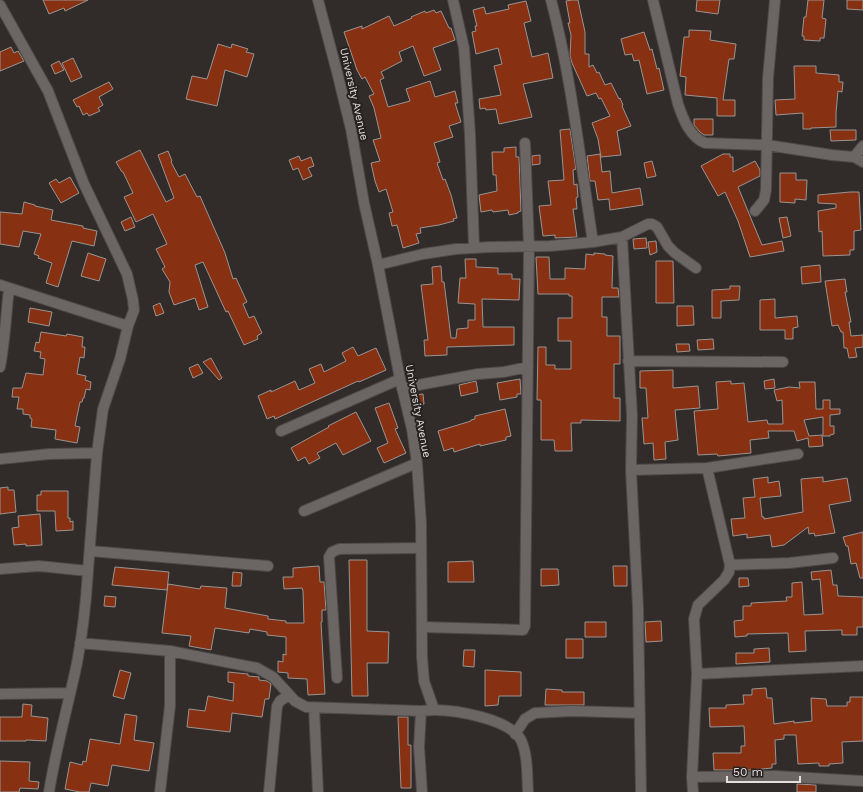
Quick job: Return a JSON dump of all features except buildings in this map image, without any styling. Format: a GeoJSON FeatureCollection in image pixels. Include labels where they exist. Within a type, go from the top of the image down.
{"type":"FeatureCollection","features":[{"type":"Feature","properties":{"kind":"street","name":"University Avenue"},"geometry":{"type":"LineString","coordinates":[[318,0],[350,124],[364,203],[401,384],[412,429],[417,463],[421,523],[424,681],[434,710]]}},
{"type":"Feature","properties":{"kind":"street"},"geometry":{"type":"LineString","coordinates":[[453,0],[464,48],[470,134],[474,248]]}},
{"type":"Feature","properties":{"kind":"street"},"geometry":{"type":"LineString","coordinates":[[551,0],[560,34],[568,76],[593,242]]}},
{"type":"Feature","properties":{"kind":"street"},"geometry":{"type":"LineString","coordinates":[[653,0],[682,118],[698,140],[705,143],[767,145],[858,160],[863,146]]}},
{"type":"Feature","properties":{"kind":"street"},"geometry":{"type":"LineString","coordinates":[[755,211],[764,200],[766,190],[768,78],[775,0]]}},
{"type":"Feature","properties":{"kind":"street"},"geometry":{"type":"LineString","coordinates":[[0,5],[48,91],[84,184],[127,274],[134,310],[128,326],[120,359],[103,409],[97,453],[85,614],[49,792]]}},
{"type":"Feature","properties":{"kind":"street"},"geometry":{"type":"LineString","coordinates":[[422,627],[523,630],[525,626],[529,247],[525,143]]}},
{"type":"Feature","properties":{"kind":"street"},"geometry":{"type":"LineString","coordinates":[[378,266],[424,254],[474,248],[550,246],[593,242],[622,237],[648,224],[652,224],[658,227],[668,246],[696,268]]}},
{"type":"Feature","properties":{"kind":"street"},"geometry":{"type":"LineString","coordinates":[[622,237],[632,416],[631,470],[638,607],[641,792]]}},
{"type":"Feature","properties":{"kind":"street"},"geometry":{"type":"LineString","coordinates":[[0,367],[4,348],[5,287],[128,326]]}},
{"type":"Feature","properties":{"kind":"street"},"geometry":{"type":"LineString","coordinates":[[628,362],[783,362]]}},
{"type":"Feature","properties":{"kind":"street"},"geometry":{"type":"LineString","coordinates":[[281,431],[401,384],[504,372],[528,367]]}},
{"type":"Feature","properties":{"kind":"street"},"geometry":{"type":"LineString","coordinates":[[0,459],[49,454],[97,453]]}},
{"type":"Feature","properties":{"kind":"street"},"geometry":{"type":"LineString","coordinates":[[631,470],[707,468],[798,454]]}},
{"type":"Feature","properties":{"kind":"street"},"geometry":{"type":"LineString","coordinates":[[304,511],[417,463]]}},
{"type":"Feature","properties":{"kind":"street"},"geometry":{"type":"LineString","coordinates":[[693,792],[692,777],[697,674],[694,619],[698,606],[724,580],[729,572],[730,565],[707,468]]}},
{"type":"Feature","properties":{"kind":"street"},"geometry":{"type":"LineString","coordinates":[[337,678],[329,557],[332,552],[338,550],[421,548]]}},
{"type":"Feature","properties":{"kind":"street"},"geometry":{"type":"LineString","coordinates":[[90,551],[268,566]]}},
{"type":"Feature","properties":{"kind":"street"},"geometry":{"type":"LineString","coordinates":[[730,565],[790,563],[833,558]]}},
{"type":"Feature","properties":{"kind":"street"},"geometry":{"type":"LineString","coordinates":[[0,569],[39,566],[88,571]]}},
{"type":"Feature","properties":{"kind":"street"},"geometry":{"type":"LineString","coordinates":[[80,643],[170,652],[257,668],[273,677],[295,701],[306,707],[421,711],[441,710],[495,721],[506,726],[521,740],[524,750],[528,792]]}},
{"type":"Feature","properties":{"kind":"street"},"geometry":{"type":"LineString","coordinates":[[160,792],[170,706],[170,652]]}},
{"type":"Feature","properties":{"kind":"street"},"geometry":{"type":"LineString","coordinates":[[697,674],[863,666]]}},
{"type":"Feature","properties":{"kind":"street"},"geometry":{"type":"LineString","coordinates":[[0,694],[70,693]]}},
{"type":"Feature","properties":{"kind":"street"},"geometry":{"type":"LineString","coordinates":[[269,792],[277,706],[280,701],[290,695]]}},
{"type":"Feature","properties":{"kind":"street"},"geometry":{"type":"LineString","coordinates":[[314,708],[318,792]]}},
{"type":"Feature","properties":{"kind":"street"},"geometry":{"type":"LineString","coordinates":[[421,711],[419,747],[422,792]]}},
{"type":"Feature","properties":{"kind":"street"},"geometry":{"type":"LineString","coordinates":[[515,734],[525,719],[535,713],[572,711],[640,713]]}},
{"type":"Feature","properties":{"kind":"street"},"geometry":{"type":"LineString","coordinates":[[692,777],[774,776],[863,781]]}}]}
